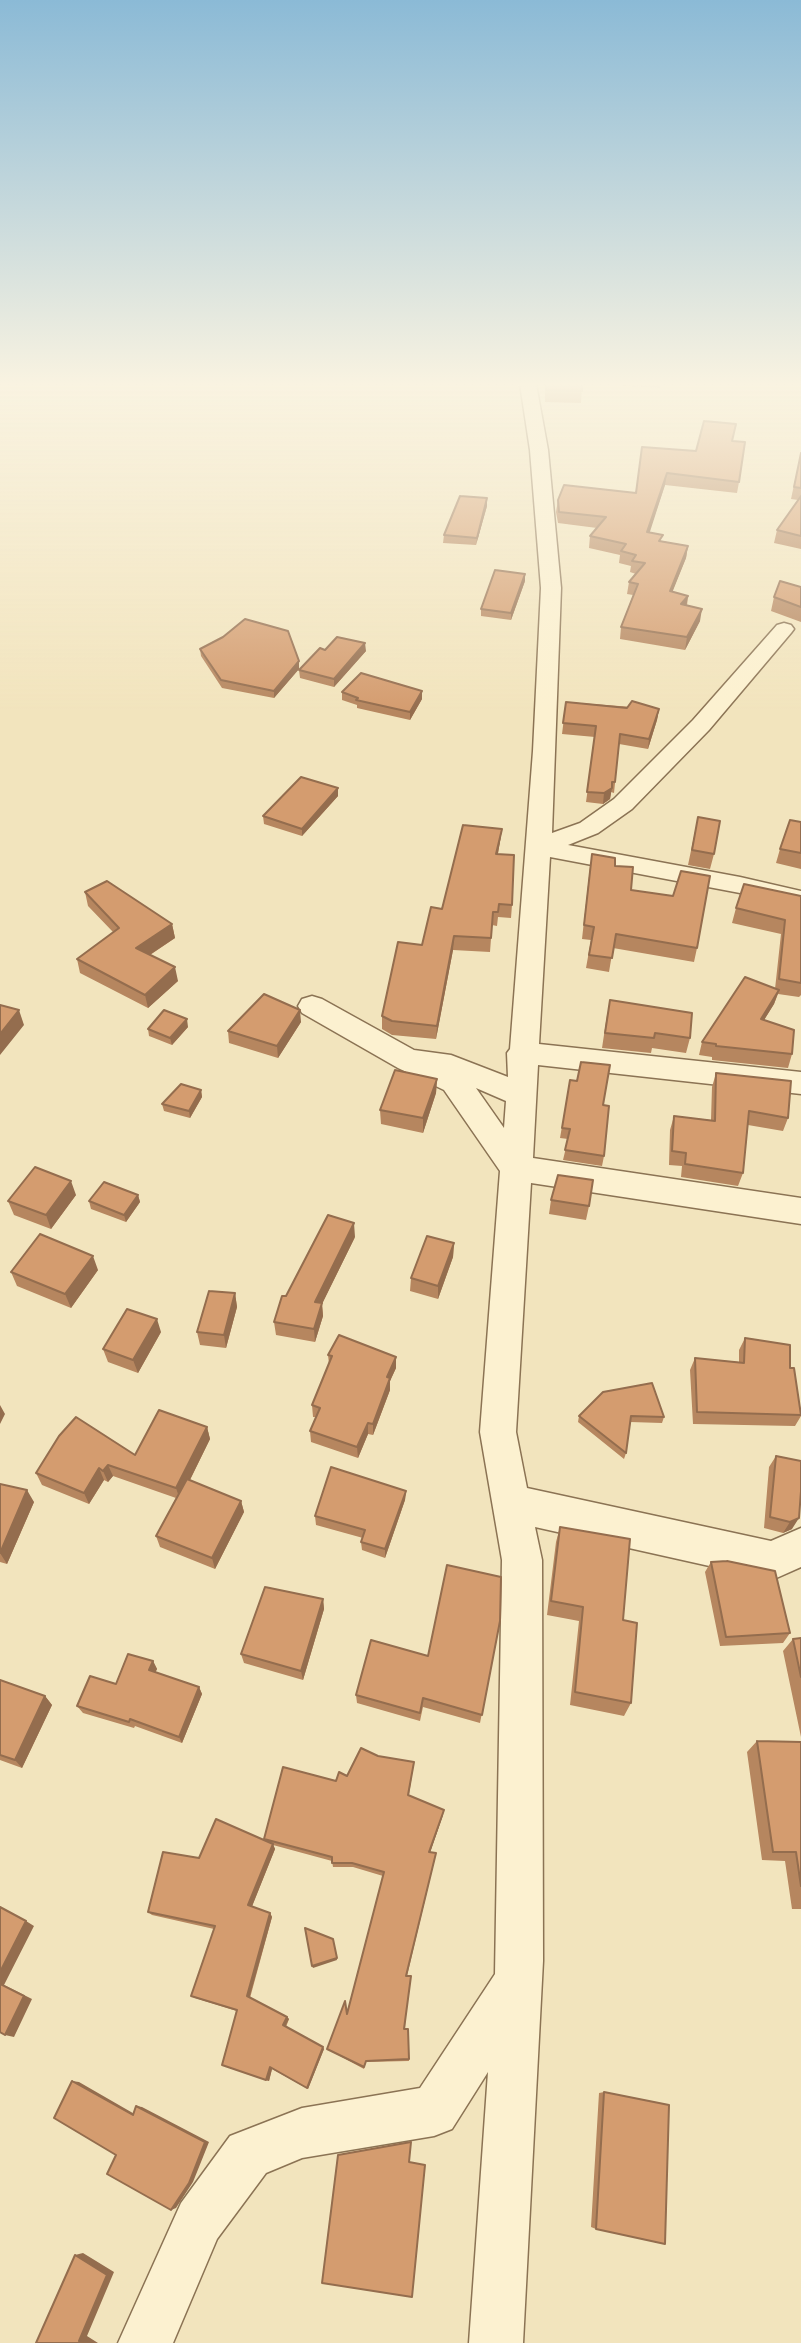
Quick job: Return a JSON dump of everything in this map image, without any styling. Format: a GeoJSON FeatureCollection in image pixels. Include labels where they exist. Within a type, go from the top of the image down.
{"type":"FeatureCollection","features":[{"type":"Feature","properties":{"kind":"street"},"geometry":{"type":"LineString","coordinates":[[496,2343],[519,1980],[522,1560],[498,1432],[538,847],[551,588],[543,493]]}},
{"type":"Feature","properties":{"kind":"street"},"geometry":{"type":"LineString","coordinates":[[538,847],[589,828],[623,804],[701,725],[784,629]]}},
{"type":"Feature","properties":{"kind":"street"},"geometry":{"type":"LineString","coordinates":[[538,847],[740,885],[801,900]]}},
{"type":"Feature","properties":{"kind":"street"},"geometry":{"type":"LineString","coordinates":[[312,1006],[408,1060],[455,1082],[515,1168],[801,1211]]}},
{"type":"Feature","properties":{"kind":"street"},"geometry":{"type":"LineString","coordinates":[[523,1053],[801,1083]]}},
{"type":"Feature","properties":{"kind":"street"},"geometry":{"type":"LineString","coordinates":[[408,1060],[451,1066],[521,1095]]}},
{"type":"Feature","properties":{"kind":"street"},"geometry":{"type":"LineString","coordinates":[[511,1503],[772,1561],[801,1547]]}},
{"type":"Feature","properties":{"kind":"street"},"geometry":{"type":"LineString","coordinates":[[145,2343],[199,2221],[248,2154],[302,2133],[434,2111],[519,1980]]}},
{"type":"Feature","properties":{"kind":"building"},"geometry":{"type":"Polygon","coordinates":[[[561,493],[660,493],[647,532],[663,535],[659,541],[688,546],[670,591],[688,596],[681,604],[702,609],[687,637],[621,627],[638,584],[629,582],[645,563],[632,561],[636,555],[621,551],[626,544],[590,536],[606,517],[559,512],[561,493]]]}},
{"type":"Feature","properties":{"kind":"building"},"geometry":{"type":"Polygon","coordinates":[[[460,496],[487,498],[477,538],[444,535],[460,496]]]}},
{"type":"Feature","properties":{"kind":"building"},"geometry":{"type":"Polygon","coordinates":[[[801,496],[801,536],[777,530],[801,496]]]}},
{"type":"Feature","properties":{"kind":"building"},"geometry":{"type":"Polygon","coordinates":[[[495,570],[525,574],[511,613],[481,609],[495,570]]]}},
{"type":"Feature","properties":{"kind":"building"},"geometry":{"type":"Polygon","coordinates":[[[780,581],[801,587],[801,607],[774,597],[780,581]]]}},
{"type":"Feature","properties":{"kind":"building"},"geometry":{"type":"Polygon","coordinates":[[[245,619],[288,631],[299,661],[274,691],[221,680],[200,649],[223,637],[245,619]]]}},
{"type":"Feature","properties":{"kind":"building"},"geometry":{"type":"Polygon","coordinates":[[[337,637],[365,643],[334,679],[299,670],[320,648],[325,650],[337,637]]]}},
{"type":"Feature","properties":{"kind":"building"},"geometry":{"type":"Polygon","coordinates":[[[361,673],[422,691],[410,712],[356,700],[358,698],[342,692],[361,673]]]}},
{"type":"Feature","properties":{"kind":"building"},"geometry":{"type":"Polygon","coordinates":[[[632,701],[659,709],[649,739],[620,734],[612,788],[604,793],[587,792],[596,726],[563,723],[566,702],[627,708],[632,701]]]}},
{"type":"Feature","properties":{"kind":"building"},"geometry":{"type":"Polygon","coordinates":[[[301,777],[338,788],[302,829],[263,816],[301,777]]]}},
{"type":"Feature","properties":{"kind":"building"},"geometry":{"type":"Polygon","coordinates":[[[698,817],[720,821],[714,854],[692,850],[698,817]]]}},
{"type":"Feature","properties":{"kind":"building"},"geometry":{"type":"Polygon","coordinates":[[[790,820],[801,822],[801,853],[780,849],[790,820]]]}},
{"type":"Feature","properties":{"kind":"building"},"geometry":{"type":"Polygon","coordinates":[[[463,825],[502,829],[496,854],[514,855],[512,905],[499,904],[498,912],[493,912],[491,938],[454,936],[437,1026],[392,1021],[382,1016],[398,942],[422,945],[431,907],[442,909],[463,825]]]}},
{"type":"Feature","properties":{"kind":"building"},"geometry":{"type":"Polygon","coordinates":[[[592,854],[615,858],[615,866],[633,867],[631,890],[673,896],[681,871],[710,876],[697,948],[616,934],[612,958],[589,955],[594,927],[584,925],[592,854]]]}},
{"type":"Feature","properties":{"kind":"building"},"geometry":{"type":"Polygon","coordinates":[[[107,881],[172,924],[136,948],[175,967],[145,995],[77,959],[119,928],[85,892],[107,881]]]}},
{"type":"Feature","properties":{"kind":"building"},"geometry":{"type":"Polygon","coordinates":[[[744,884],[801,896],[801,983],[779,979],[785,920],[736,908],[744,884]]]}},
{"type":"Feature","properties":{"kind":"building"},"geometry":{"type":"Polygon","coordinates":[[[745,977],[779,990],[761,1019],[794,1030],[792,1054],[716,1046],[702,1042],[745,977]]]}},
{"type":"Feature","properties":{"kind":"building"},"geometry":{"type":"Polygon","coordinates":[[[264,994],[300,1010],[277,1046],[228,1031],[264,994]]]}},
{"type":"Feature","properties":{"kind":"building"},"geometry":{"type":"Polygon","coordinates":[[[610,1000],[692,1013],[690,1038],[655,1033],[654,1038],[605,1033],[610,1000]]]}},
{"type":"Feature","properties":{"kind":"building"},"geometry":{"type":"Polygon","coordinates":[[[0,1005],[19,1010],[0,1034],[0,1005]]]}},
{"type":"Feature","properties":{"kind":"building"},"geometry":{"type":"Polygon","coordinates":[[[164,1010],[187,1019],[170,1038],[148,1029],[164,1010]]]}},
{"type":"Feature","properties":{"kind":"building"},"geometry":{"type":"Polygon","coordinates":[[[581,1062],[610,1065],[603,1105],[609,1106],[604,1156],[565,1150],[570,1129],[562,1128],[570,1080],[577,1081],[581,1062]]]}},
{"type":"Feature","properties":{"kind":"building"},"geometry":{"type":"Polygon","coordinates":[[[395,1070],[437,1079],[423,1118],[380,1110],[395,1070]]]}},
{"type":"Feature","properties":{"kind":"building"},"geometry":{"type":"Polygon","coordinates":[[[716,1073],[791,1081],[788,1118],[749,1111],[743,1173],[685,1164],[686,1153],[672,1151],[674,1116],[715,1121],[716,1073]]]}},
{"type":"Feature","properties":{"kind":"building"},"geometry":{"type":"Polygon","coordinates":[[[181,1084],[201,1090],[189,1111],[162,1104],[181,1084]]]}},
{"type":"Feature","properties":{"kind":"building"},"geometry":{"type":"Polygon","coordinates":[[[35,1167],[71,1181],[46,1215],[8,1201],[35,1167]]]}},
{"type":"Feature","properties":{"kind":"building"},"geometry":{"type":"Polygon","coordinates":[[[558,1175],[593,1180],[589,1206],[551,1200],[558,1175]]]}},
{"type":"Feature","properties":{"kind":"building"},"geometry":{"type":"Polygon","coordinates":[[[104,1182],[138,1195],[124,1215],[89,1201],[104,1182]]]}},
{"type":"Feature","properties":{"kind":"building"},"geometry":{"type":"Polygon","coordinates":[[[328,1215],[354,1223],[315,1302],[322,1303],[314,1329],[274,1322],[282,1296],[286,1296],[328,1215]]]}},
{"type":"Feature","properties":{"kind":"building"},"geometry":{"type":"Polygon","coordinates":[[[40,1234],[93,1256],[65,1294],[11,1272],[40,1234]]]}},
{"type":"Feature","properties":{"kind":"building"},"geometry":{"type":"Polygon","coordinates":[[[427,1236],[454,1243],[438,1286],[411,1278],[427,1236]]]}},
{"type":"Feature","properties":{"kind":"building"},"geometry":{"type":"Polygon","coordinates":[[[209,1291],[235,1293],[224,1335],[197,1332],[209,1291]]]}},
{"type":"Feature","properties":{"kind":"building"},"geometry":{"type":"Polygon","coordinates":[[[127,1309],[157,1319],[133,1360],[103,1349],[127,1309]]]}},
{"type":"Feature","properties":{"kind":"building"},"geometry":{"type":"Polygon","coordinates":[[[339,1335],[396,1357],[373,1424],[368,1423],[357,1447],[310,1431],[320,1408],[312,1405],[332,1356],[328,1355],[339,1335]]]}},
{"type":"Feature","properties":{"kind":"building"},"geometry":{"type":"Polygon","coordinates":[[[745,1338],[790,1345],[790,1368],[794,1368],[801,1415],[697,1412],[695,1358],[744,1363],[745,1338]]]}},
{"type":"Feature","properties":{"kind":"building"},"geometry":{"type":"Polygon","coordinates":[[[652,1383],[664,1417],[631,1416],[626,1453],[579,1416],[603,1392],[652,1383]]]}},
{"type":"Feature","properties":{"kind":"building"},"geometry":{"type":"Polygon","coordinates":[[[159,1410],[207,1427],[176,1488],[108,1465],[103,1471],[99,1468],[84,1493],[36,1473],[59,1436],[76,1417],[135,1455],[159,1410]]]}},
{"type":"Feature","properties":{"kind":"building"},"geometry":{"type":"Polygon","coordinates":[[[776,1456],[801,1461],[799,1518],[790,1522],[770,1517],[776,1456]]]}},
{"type":"Feature","properties":{"kind":"building"},"geometry":{"type":"Polygon","coordinates":[[[331,1467],[406,1491],[385,1549],[361,1542],[365,1530],[315,1516],[331,1467]]]}},
{"type":"Feature","properties":{"kind":"building"},"geometry":{"type":"Polygon","coordinates":[[[187,1479],[241,1501],[212,1558],[156,1536],[187,1479]]]}},
{"type":"Feature","properties":{"kind":"building"},"geometry":{"type":"Polygon","coordinates":[[[0,1484],[27,1490],[0,1553],[0,1484]]]}},
{"type":"Feature","properties":{"kind":"building"},"geometry":{"type":"Polygon","coordinates":[[[560,1527],[630,1539],[623,1620],[637,1623],[631,1703],[575,1692],[583,1607],[551,1601],[560,1527]]]}},
{"type":"Feature","properties":{"kind":"building"},"geometry":{"type":"Polygon","coordinates":[[[727,1561],[775,1571],[790,1633],[726,1637],[711,1562],[727,1561]]]}},
{"type":"Feature","properties":{"kind":"building"},"geometry":{"type":"Polygon","coordinates":[[[447,1565],[501,1577],[500,1621],[482,1715],[423,1698],[420,1713],[356,1695],[371,1640],[428,1656],[447,1565]]]}},
{"type":"Feature","properties":{"kind":"building"},"geometry":{"type":"Polygon","coordinates":[[[265,1587],[323,1599],[301,1671],[241,1654],[265,1587]]]}},
{"type":"Feature","properties":{"kind":"building"},"geometry":{"type":"Polygon","coordinates":[[[801,1638],[801,1677],[793,1639],[801,1638]]]}},
{"type":"Feature","properties":{"kind":"building"},"geometry":{"type":"Polygon","coordinates":[[[128,1654],[153,1661],[149,1670],[199,1687],[179,1737],[130,1719],[129,1722],[77,1706],[90,1676],[116,1684],[128,1654]]]}},
{"type":"Feature","properties":{"kind":"building"},"geometry":{"type":"Polygon","coordinates":[[[0,1680],[45,1696],[15,1760],[0,1755],[0,1680]]]}},
{"type":"Feature","properties":{"kind":"building"},"geometry":{"type":"Polygon","coordinates":[[[757,1741],[801,1742],[801,1886],[796,1852],[773,1852],[757,1741]]]}},
{"type":"Feature","properties":{"kind":"building"},"geometry":{"type":"Polygon","coordinates":[[[361,1748],[378,1756],[414,1762],[408,1795],[444,1810],[429,1852],[436,1853],[406,1976],[411,1976],[404,2029],[408,2029],[409,2059],[366,2061],[364,2067],[327,2049],[345,2001],[347,2014],[384,1872],[352,1863],[332,1863],[332,1857],[264,1839],[283,1767],[336,1781],[339,1772],[347,1776],[361,1748]]]}},
{"type":"Feature","properties":{"kind":"building"},"geometry":{"type":"Polygon","coordinates":[[[216,1819],[273,1844],[248,1905],[270,1913],[247,1996],[287,2017],[283,2025],[323,2047],[307,2088],[270,2067],[266,2080],[222,2065],[237,2010],[191,1996],[215,1926],[148,1912],[163,1852],[199,1858],[216,1819]]]}},
{"type":"Feature","properties":{"kind":"building"},"geometry":{"type":"Polygon","coordinates":[[[0,1907],[26,1921],[0,1972],[0,1907]]]}},
{"type":"Feature","properties":{"kind":"building"},"geometry":{"type":"Polygon","coordinates":[[[305,1928],[333,1939],[337,1958],[312,1966],[305,1928]]]}},
{"type":"Feature","properties":{"kind":"building"},"geometry":{"type":"Polygon","coordinates":[[[0,1984],[24,1996],[5,2035],[0,2032],[0,1984]]]}},
{"type":"Feature","properties":{"kind":"building"},"geometry":{"type":"Polygon","coordinates":[[[72,2081],[133,2115],[136,2106],[205,2142],[189,2183],[171,2210],[107,2174],[116,2155],[54,2118],[72,2081]]]}},
{"type":"Feature","properties":{"kind":"building"},"geometry":{"type":"Polygon","coordinates":[[[604,2092],[669,2105],[665,2244],[596,2229],[604,2092]]]}},
{"type":"Feature","properties":{"kind":"building"},"geometry":{"type":"Polygon","coordinates":[[[411,2142],[409,2162],[425,2165],[412,2297],[322,2283],[338,2155],[411,2142]]]}},
{"type":"Feature","properties":{"kind":"building"},"geometry":{"type":"Polygon","coordinates":[[[75,2255],[107,2275],[79,2341],[83,2343],[36,2343],[75,2255]]]}}]}
